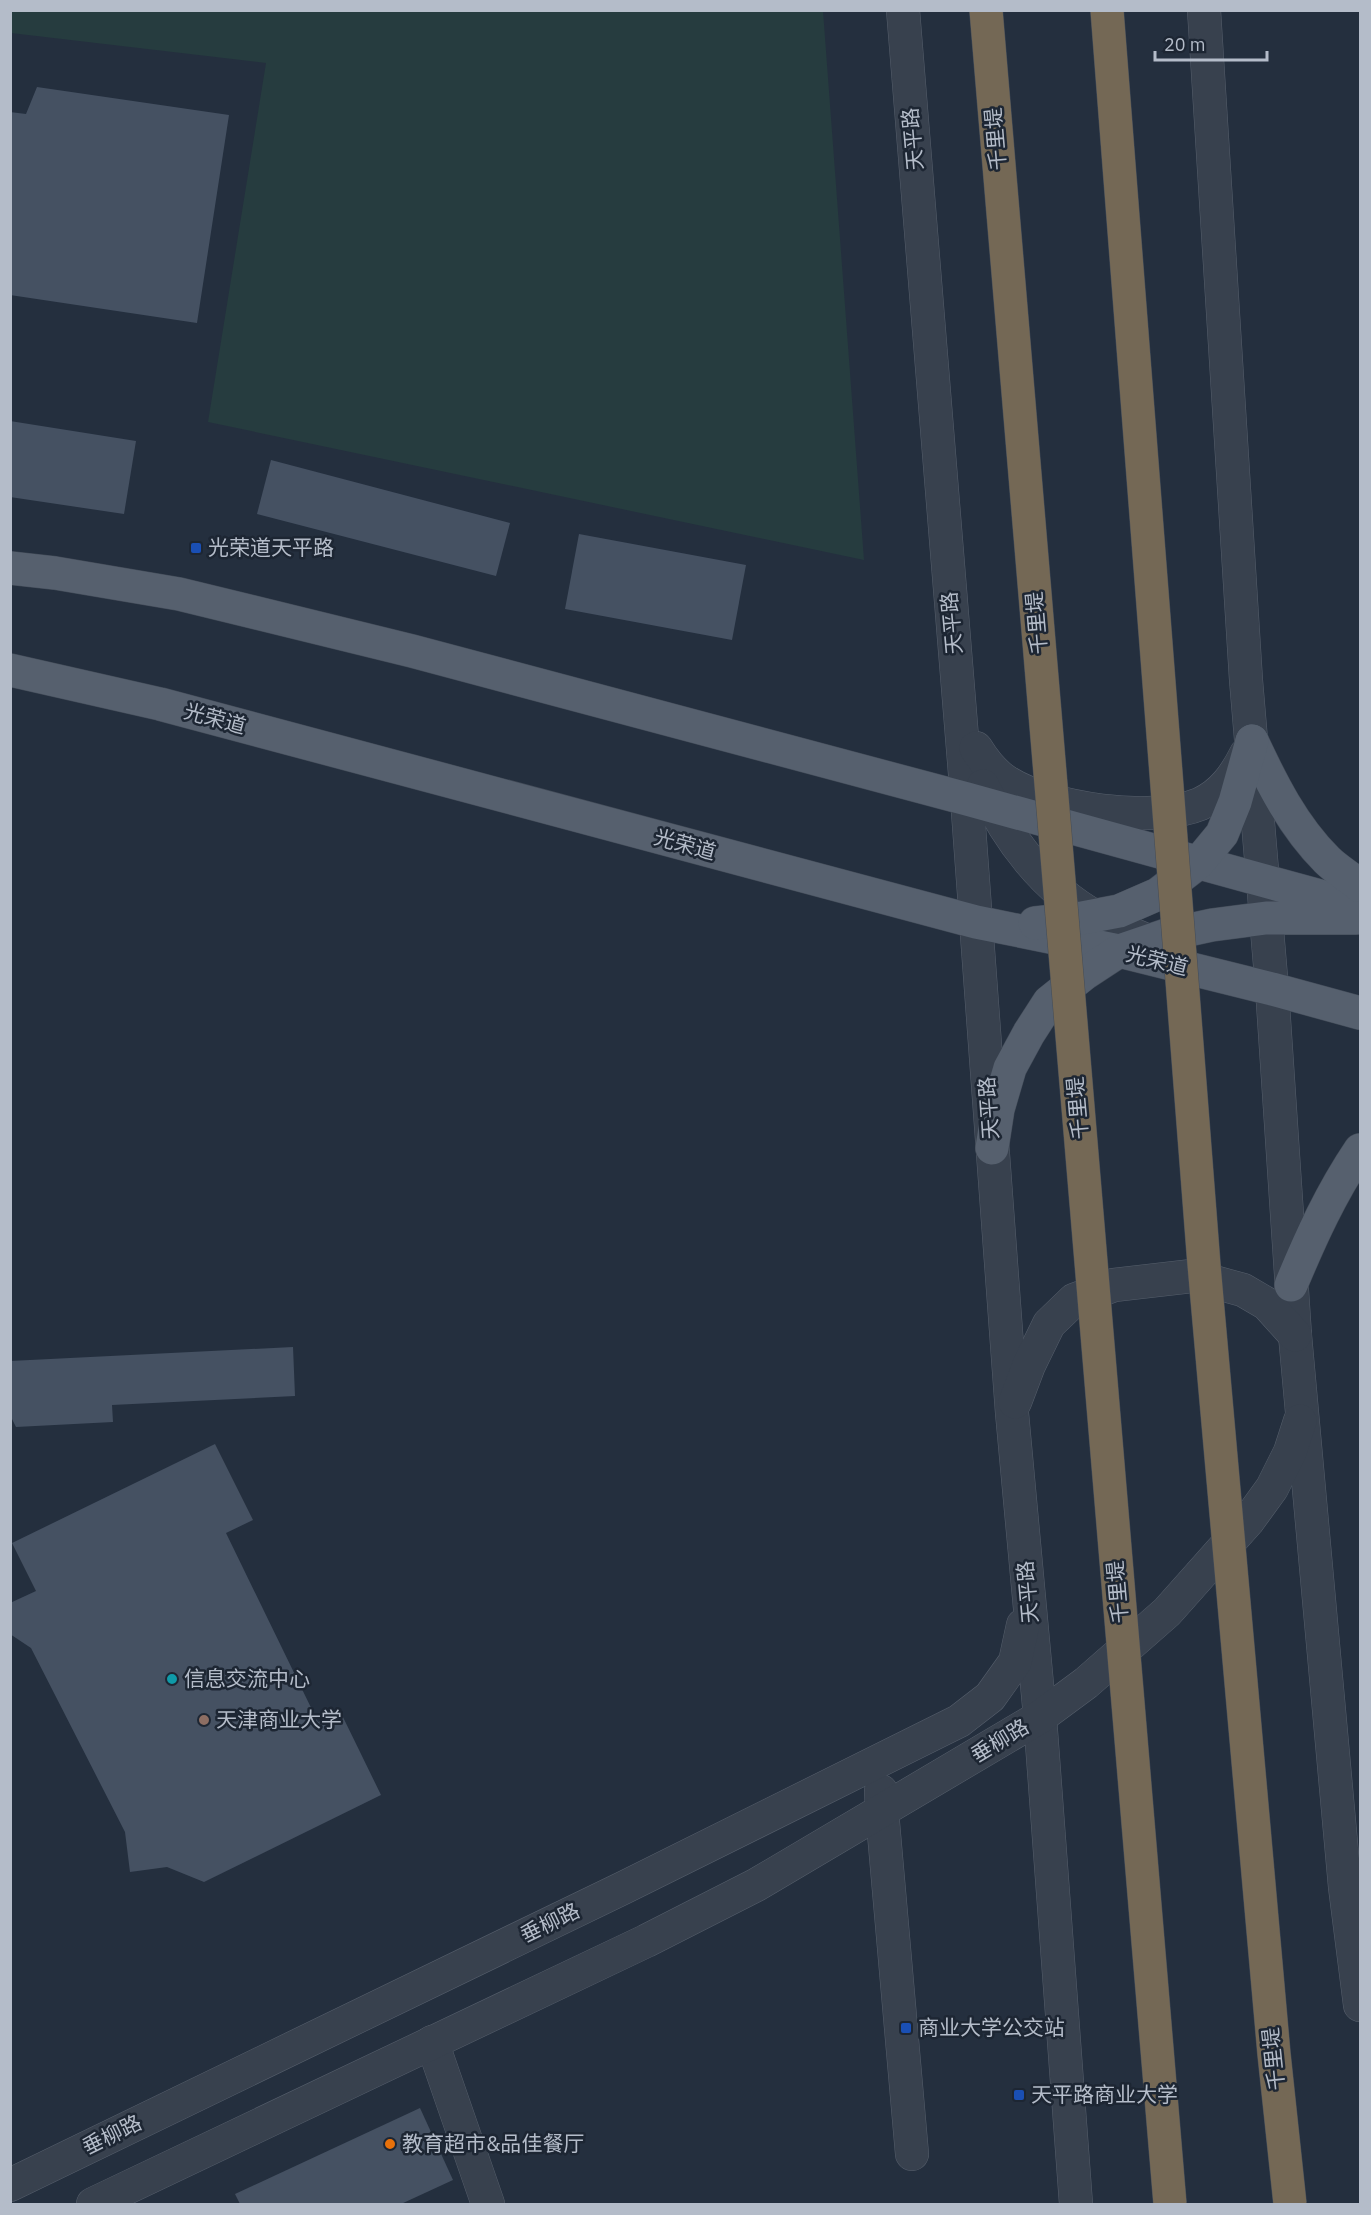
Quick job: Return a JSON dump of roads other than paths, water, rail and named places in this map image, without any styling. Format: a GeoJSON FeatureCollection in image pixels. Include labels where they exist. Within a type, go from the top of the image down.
{"type":"FeatureCollection","features":[{"type":"Feature","properties":{"kind":"highway","name":"千里堤"},"geometry":{"type":"LineString","coordinates":[[986,10],[1170,2205]]}},
{"type":"Feature","properties":{"kind":"highway","name":"千里堤"},"geometry":{"type":"LineString","coordinates":[[1107,10],[1203,1265],[1274,2054],[1290,2205]]}},
{"type":"Feature","properties":{"kind":"main road"},"geometry":{"type":"LineString","coordinates":[[10,568],[55,573],[178,594],[424,654],[980,802],[1360,907]]}},
{"type":"Feature","properties":{"kind":"main road","name":"光荣道"},"geometry":{"type":"LineString","coordinates":[[10,670],[160,704],[976,922],[1134,946],[1272,989],[1360,1013]]}},
{"type":"Feature","properties":{"kind":"main road"},"geometry":{"type":"LineString","coordinates":[[976,922],[1036,923],[1094,916],[1119,911],[1158,894],[1198,863],[1222,834],[1235,802],[1252,741]]}},
{"type":"Feature","properties":{"kind":"main road"},"geometry":{"type":"LineString","coordinates":[[1252,741],[1284,806],[1304,833],[1328,861],[1360,886]]}},
{"type":"Feature","properties":{"kind":"main road"},"geometry":{"type":"LineString","coordinates":[[992,1148],[998,1109],[1010,1068],[1049,1002],[1084,974],[1134,946],[1166,935],[1212,925],[1266,918],[1360,918]]}},
{"type":"Feature","properties":{"kind":"main road"},"geometry":{"type":"LineString","coordinates":[[1291,1285],[1318,1222],[1339,1181],[1360,1150]]}},
{"type":"Feature","properties":{"kind":"street","name":"天平路"},"geometry":{"type":"LineString","coordinates":[[903,10],[959,707]]}},
{"type":"Feature","properties":{"kind":"street"},"geometry":{"type":"LineString","coordinates":[[1204,10],[1246,680],[1272,989],[1291,1285],[1345,1887],[1360,2005]]}},
{"type":"Feature","properties":{"kind":"street"},"geometry":{"type":"LineString","coordinates":[[959,707],[975,747],[993,770],[1006,781],[1029,793],[1072,806],[1107,811],[1149,812],[1198,804],[1225,787],[1239,767],[1252,741]]}},
{"type":"Feature","properties":{"kind":"street"},"geometry":{"type":"LineString","coordinates":[[959,707],[980,802],[1027,859],[1050,882],[1134,946]]}},
{"type":"Feature","properties":{"kind":"street","name":"天平路"},"geometry":{"type":"LineString","coordinates":[[980,802],[976,922],[1012,1413],[1040,1718],[1076,2205]]}},
{"type":"Feature","properties":{"kind":"street"},"geometry":{"type":"LineString","coordinates":[[1012,1413],[1029,1365],[1048,1324],[1074,1300],[1114,1285],[1192,1276],[1243,1290],[1267,1304],[1295,1335]]}},
{"type":"Feature","properties":{"kind":"street","name":"垂柳路"},"geometry":{"type":"LineString","coordinates":[[93,2205],[646,1941],[756,1885],[1040,1718],[1086,1683],[1167,1612],[1248,1521],[1272,1488],[1290,1452],[1303,1410]]}},
{"type":"Feature","properties":{"kind":"street","name":"垂柳路"},"geometry":{"type":"LineString","coordinates":[[10,2185],[613,1893],[959,1721],[990,1697],[1015,1662],[1028,1603]]}},
{"type":"Feature","properties":{"kind":"street"},"geometry":{"type":"LineString","coordinates":[[912,2154],[881,1792],[896,1760],[913,1743]]}},
{"type":"Feature","properties":{"kind":"street"},"geometry":{"type":"LineString","coordinates":[[432,2042],[488,2205]]}},
{"type":"Feature","properties":{"kind":"place","name":"光荣道天平路"},"geometry":{"type":"Point","coordinates":[196,548]}},
{"type":"Feature","properties":{"kind":"place","name":"信息交流中心"},"geometry":{"type":"Point","coordinates":[172,1679]}},
{"type":"Feature","properties":{"kind":"place","name":"天津商业大学"},"geometry":{"type":"Point","coordinates":[204,1720]}},
{"type":"Feature","properties":{"kind":"place","name":"商业大学公交站"},"geometry":{"type":"Point","coordinates":[906,2028]}},
{"type":"Feature","properties":{"kind":"place","name":"天平路商业大学"},"geometry":{"type":"Point","coordinates":[1019,2095]}},
{"type":"Feature","properties":{"kind":"place","name":"教育超市&品佳餐厅"},"geometry":{"type":"Point","coordinates":[390,2144]}}]}
